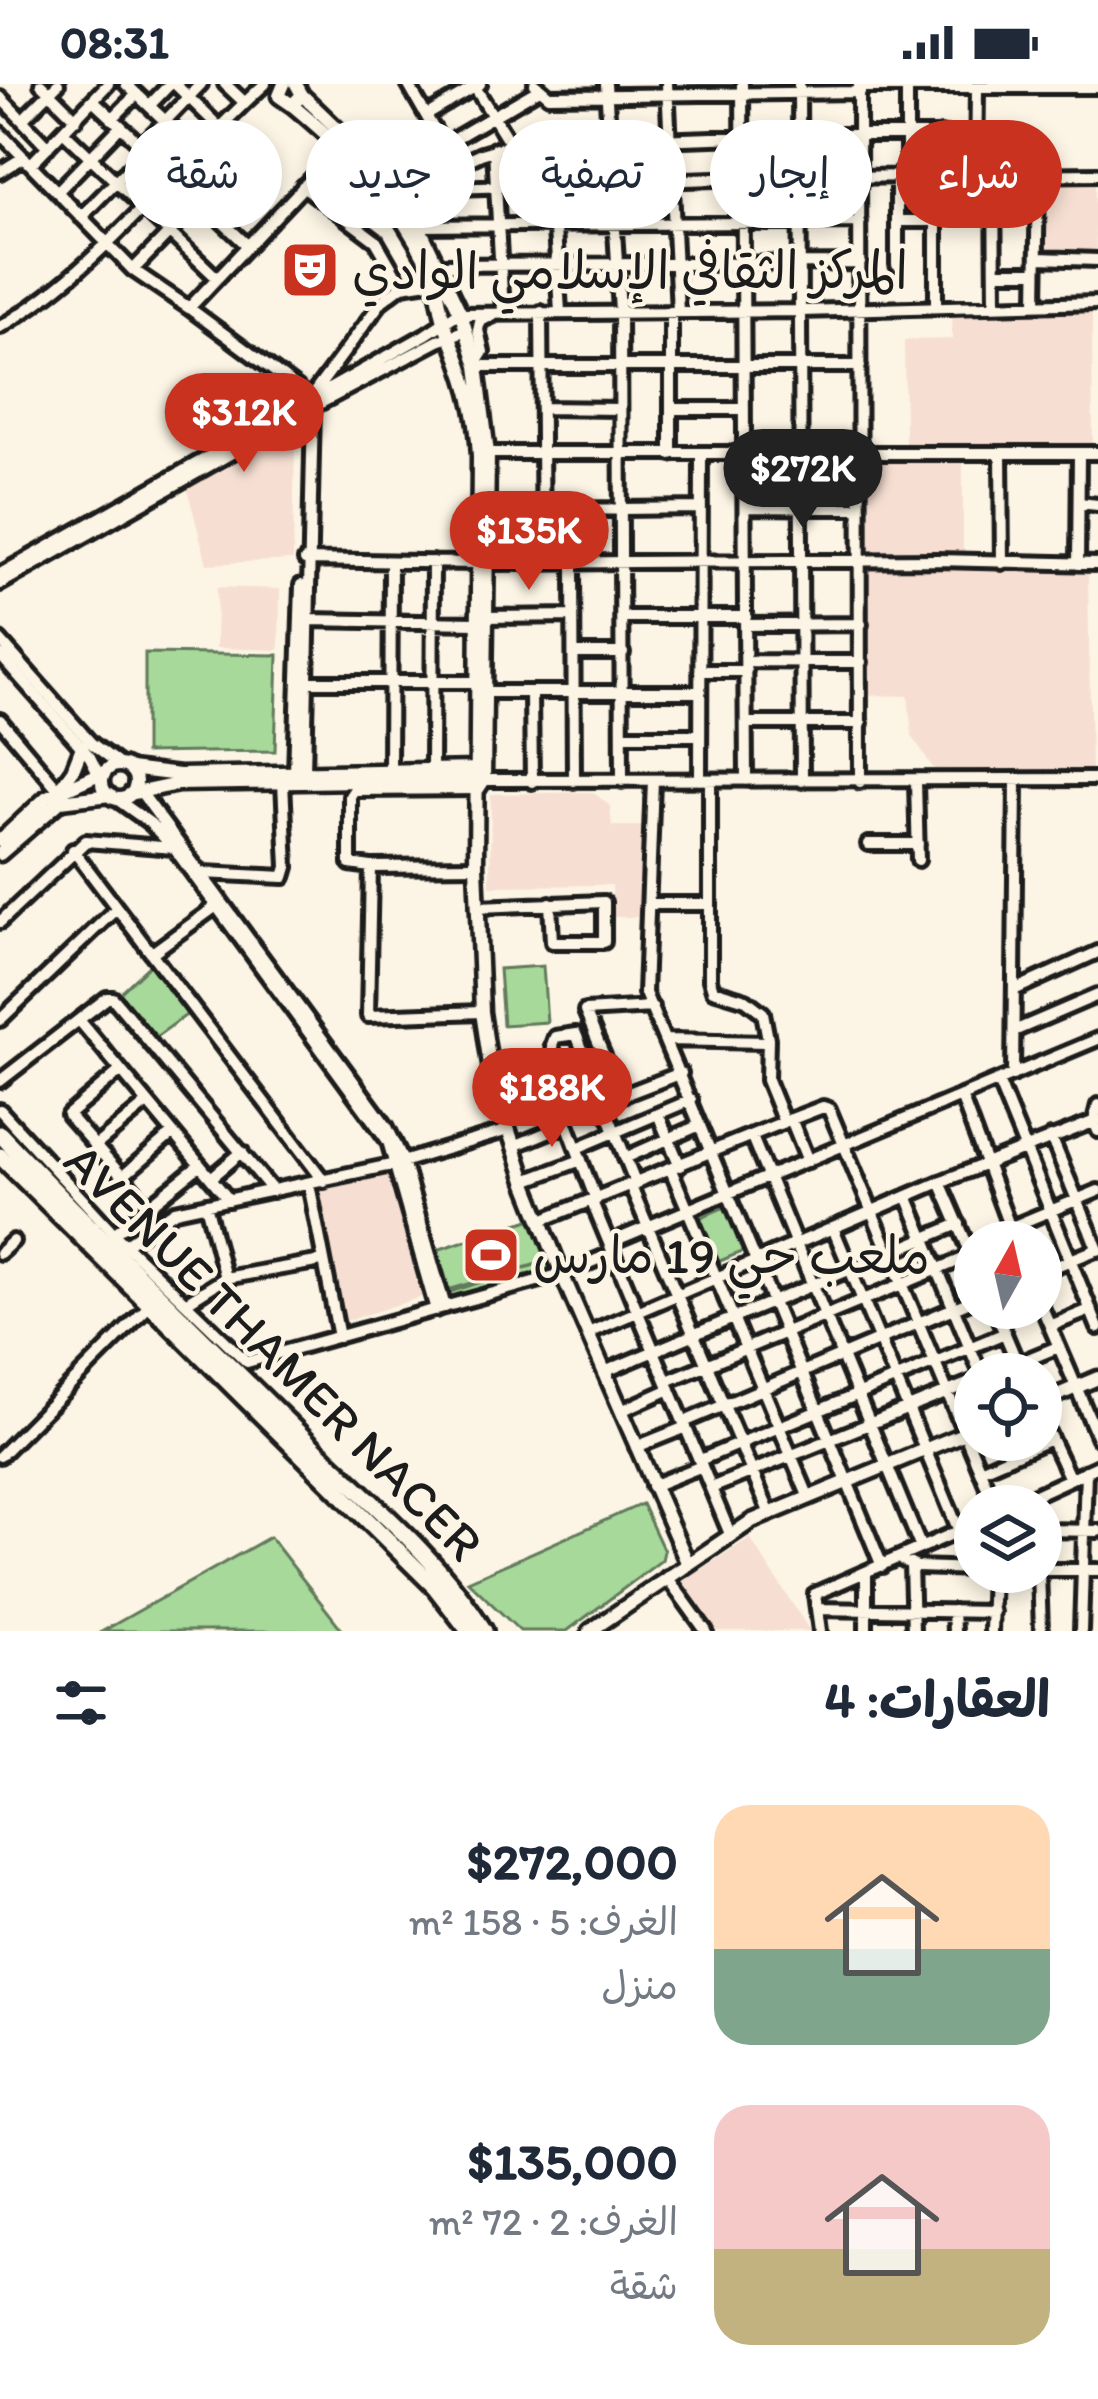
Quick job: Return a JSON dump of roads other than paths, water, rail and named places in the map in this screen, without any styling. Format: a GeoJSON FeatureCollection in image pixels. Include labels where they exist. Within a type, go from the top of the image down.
{"type":"FeatureCollection","features":[{"type":"Feature","properties":{"kind":"highway","name":"AVENUE THAMER NACER"},"geometry":{"type":"LineString","coordinates":[[0,1134],[173,1312],[394,1526],[444,1578],[480,1630]]}},
{"type":"Feature","properties":{"kind":"highway","name":"AVENUE THAMER NACER"},"geometry":{"type":"LineString","coordinates":[[0,1156],[480,1630]]}},
{"type":"Feature","properties":{"kind":"main road"},"geometry":{"type":"LineString","coordinates":[[266,84],[295,92],[325,120]]}},
{"type":"Feature","properties":{"kind":"main road"},"geometry":{"type":"LineString","coordinates":[[295,92],[319,120]]}},
{"type":"Feature","properties":{"kind":"main road"},"geometry":{"type":"LineString","coordinates":[[407,228],[435,281],[445,322],[466,372],[478,429],[482,778],[477,907],[482,1012],[496,1094],[562,1274],[687,1562]]}},
{"type":"Feature","properties":{"kind":"main road"},"geometry":{"type":"LineString","coordinates":[[422,228],[461,314],[477,365],[488,453],[481,563]]}},
{"type":"Feature","properties":{"kind":"main road"},"geometry":{"type":"LineString","coordinates":[[58,790],[82,747]]}},
{"type":"Feature","properties":{"kind":"main road"},"geometry":{"type":"LineString","coordinates":[[125,767],[135,790]]}},
{"type":"Feature","properties":{"kind":"main road"},"geometry":{"type":"LineString","coordinates":[[0,841],[58,790],[125,767],[179,775],[432,770],[482,778]]}},
{"type":"Feature","properties":{"kind":"main road"},"geometry":{"type":"LineString","coordinates":[[102,775],[112,797]]}},
{"type":"Feature","properties":{"kind":"main road"},"geometry":{"type":"LineString","coordinates":[[0,854],[61,801],[178,784],[482,778]]}},
{"type":"Feature","properties":{"kind":"main road"},"geometry":{"type":"LineString","coordinates":[[1062,1393],[1098,1378]]}},
{"type":"Feature","properties":{"kind":"main road"},"geometry":{"type":"LineString","coordinates":[[590,1631],[730,1534],[954,1438]]}},
{"type":"Feature","properties":{"kind":"street"},"geometry":{"type":"LineString","coordinates":[[8,84],[0,95],[48,147]]}},
{"type":"Feature","properties":{"kind":"street"},"geometry":{"type":"LineString","coordinates":[[0,172],[48,147],[108,84]]}},
{"type":"Feature","properties":{"kind":"street"},"geometry":{"type":"LineString","coordinates":[[126,84],[164,120]]}},
{"type":"Feature","properties":{"kind":"street"},"geometry":{"type":"LineString","coordinates":[[149,106],[172,84],[212,120]]}},
{"type":"Feature","properties":{"kind":"street"},"geometry":{"type":"LineString","coordinates":[[166,120],[201,84]]}},
{"type":"Feature","properties":{"kind":"street"},"geometry":{"type":"LineString","coordinates":[[225,84],[244,102]]}},
{"type":"Feature","properties":{"kind":"street"},"geometry":{"type":"LineString","coordinates":[[226,120],[266,84]]}},
{"type":"Feature","properties":{"kind":"street"},"geometry":{"type":"LineString","coordinates":[[408,84],[430,120]]}},
{"type":"Feature","properties":{"kind":"street"},"geometry":{"type":"LineString","coordinates":[[427,115],[476,85],[499,126]]}},
{"type":"Feature","properties":{"kind":"street"},"geometry":{"type":"LineString","coordinates":[[906,120],[907,86]]}},
{"type":"Feature","properties":{"kind":"street"},"geometry":{"type":"LineString","coordinates":[[22,120],[50,87],[76,119]]}},
{"type":"Feature","properties":{"kind":"street"},"geometry":{"type":"LineString","coordinates":[[475,127],[536,87],[549,96],[563,90],[1098,87]]}},
{"type":"Feature","properties":{"kind":"street"},"geometry":{"type":"LineString","coordinates":[[742,88],[743,120]]}},
{"type":"Feature","properties":{"kind":"street"},"geometry":{"type":"LineString","coordinates":[[799,88],[800,120]]}},
{"type":"Feature","properties":{"kind":"street"},"geometry":{"type":"LineString","coordinates":[[859,120],[860,88]]}},
{"type":"Feature","properties":{"kind":"street"},"geometry":{"type":"LineString","coordinates":[[975,120],[976,88]]}},
{"type":"Feature","properties":{"kind":"street"},"geometry":{"type":"LineString","coordinates":[[667,89],[669,120]]}},
{"type":"Feature","properties":{"kind":"street"},"geometry":{"type":"LineString","coordinates":[[607,90],[609,120]]}},
{"type":"Feature","properties":{"kind":"street"},"geometry":{"type":"LineString","coordinates":[[58,191],[137,94]]}},
{"type":"Feature","properties":{"kind":"street"},"geometry":{"type":"LineString","coordinates":[[93,100],[125,132]]}},
{"type":"Feature","properties":{"kind":"street"},"geometry":{"type":"LineString","coordinates":[[64,132],[125,191]]}},
{"type":"Feature","properties":{"kind":"street"},"geometry":{"type":"LineString","coordinates":[[0,133],[134,270],[189,308],[308,405]]}},
{"type":"Feature","properties":{"kind":"street"},"geometry":{"type":"LineString","coordinates":[[475,157],[499,148]]}},
{"type":"Feature","properties":{"kind":"street"},"geometry":{"type":"LineString","coordinates":[[475,225],[499,225],[494,149]]}},
{"type":"Feature","properties":{"kind":"street"},"geometry":{"type":"LineString","coordinates":[[81,217],[125,171]]}},
{"type":"Feature","properties":{"kind":"street"},"geometry":{"type":"LineString","coordinates":[[1062,174],[1098,174]]}},
{"type":"Feature","properties":{"kind":"street"},"geometry":{"type":"LineString","coordinates":[[189,308],[306,183]]}},
{"type":"Feature","properties":{"kind":"street"},"geometry":{"type":"LineString","coordinates":[[303,186],[376,242],[402,286]]}},
{"type":"Feature","properties":{"kind":"street"},"geometry":{"type":"LineString","coordinates":[[475,188],[499,188]]}},
{"type":"Feature","properties":{"kind":"street"},"geometry":{"type":"LineString","coordinates":[[0,327],[50,298],[125,226]]}},
{"type":"Feature","properties":{"kind":"street"},"geometry":{"type":"LineString","coordinates":[[164,228],[218,278]]}},
{"type":"Feature","properties":{"kind":"street"},"geometry":{"type":"LineString","coordinates":[[134,270],[173,228]]}},
{"type":"Feature","properties":{"kind":"street"},"geometry":{"type":"LineString","coordinates":[[229,228],[247,245]]}},
{"type":"Feature","properties":{"kind":"street"},"geometry":{"type":"LineString","coordinates":[[499,228],[503,312]]}},
{"type":"Feature","properties":{"kind":"street"},"geometry":{"type":"LineString","coordinates":[[556,228],[560,312]]}},
{"type":"Feature","properties":{"kind":"street"},"geometry":{"type":"LineString","coordinates":[[615,228],[620,311],[622,781]]}},
{"type":"Feature","properties":{"kind":"street"},"geometry":{"type":"LineString","coordinates":[[671,454],[674,228]]}},
{"type":"Feature","properties":{"kind":"street"},"geometry":{"type":"LineString","coordinates":[[744,228],[746,780]]}},
{"type":"Feature","properties":{"kind":"street"},"geometry":{"type":"LineString","coordinates":[[800,228],[802,781]]}},
{"type":"Feature","properties":{"kind":"street"},"geometry":{"type":"LineString","coordinates":[[860,228],[860,782]]}},
{"type":"Feature","properties":{"kind":"street"},"geometry":{"type":"LineString","coordinates":[[897,228],[897,265]]}},
{"type":"Feature","properties":{"kind":"street"},"geometry":{"type":"LineString","coordinates":[[936,228],[936,307]]}},
{"type":"Feature","properties":{"kind":"street"},"geometry":{"type":"LineString","coordinates":[[994,228],[995,305]]}},
{"type":"Feature","properties":{"kind":"street"},"geometry":{"type":"LineString","coordinates":[[1036,304],[1037,228]]}},
{"type":"Feature","properties":{"kind":"street"},"geometry":{"type":"LineString","coordinates":[[1036,258],[1098,260]]}},
{"type":"Feature","properties":{"kind":"street"},"geometry":{"type":"LineString","coordinates":[[439,265],[860,263]]}},
{"type":"Feature","properties":{"kind":"street"},"geometry":{"type":"LineString","coordinates":[[994,272],[1036,272]]}},
{"type":"Feature","properties":{"kind":"street"},"geometry":{"type":"LineString","coordinates":[[300,772],[308,405],[382,301],[402,286],[435,281]]}},
{"type":"Feature","properties":{"kind":"street"},"geometry":{"type":"LineString","coordinates":[[0,584],[461,314],[1098,303]]}},
{"type":"Feature","properties":{"kind":"street"},"geometry":{"type":"LineString","coordinates":[[503,312],[480,320],[483,352],[477,365],[860,366]]}},
{"type":"Feature","properties":{"kind":"street"},"geometry":{"type":"LineString","coordinates":[[541,312],[543,562]]}},
{"type":"Feature","properties":{"kind":"street"},"geometry":{"type":"LineString","coordinates":[[0,574],[308,405],[466,331]]}},
{"type":"Feature","properties":{"kind":"street"},"geometry":{"type":"LineString","coordinates":[[542,408],[620,409]]}},
{"type":"Feature","properties":{"kind":"street"},"geometry":{"type":"LineString","coordinates":[[671,409],[744,409]]}},
{"type":"Feature","properties":{"kind":"street"},"geometry":{"type":"LineString","coordinates":[[488,453],[1098,453]]}},
{"type":"Feature","properties":{"kind":"street"},"geometry":{"type":"LineString","coordinates":[[1001,453],[1002,563]]}},
{"type":"Feature","properties":{"kind":"street"},"geometry":{"type":"LineString","coordinates":[[701,454],[700,736],[711,987],[746,1000],[763,1013],[767,1080],[808,1161]]}},
{"type":"Feature","properties":{"kind":"street"},"geometry":{"type":"LineString","coordinates":[[1078,564],[1079,454]]}},
{"type":"Feature","properties":{"kind":"street"},"geometry":{"type":"LineString","coordinates":[[1079,503],[1098,505]]}},
{"type":"Feature","properties":{"kind":"street"},"geometry":{"type":"LineString","coordinates":[[746,507],[860,508]]}},
{"type":"Feature","properties":{"kind":"street"},"geometry":{"type":"LineString","coordinates":[[543,509],[701,508]]}},
{"type":"Feature","properties":{"kind":"street"},"geometry":{"type":"LineString","coordinates":[[305,560],[1098,564]]}},
{"type":"Feature","properties":{"kind":"street"},"geometry":{"type":"LineString","coordinates":[[300,772],[308,682],[305,560]]}},
{"type":"Feature","properties":{"kind":"street"},"geometry":{"type":"LineString","coordinates":[[390,771],[391,562]]}},
{"type":"Feature","properties":{"kind":"street"},"geometry":{"type":"LineString","coordinates":[[432,770],[433,562]]}},
{"type":"Feature","properties":{"kind":"street"},"geometry":{"type":"LineString","coordinates":[[573,563],[574,781]]}},
{"type":"Feature","properties":{"kind":"street"},"geometry":{"type":"LineString","coordinates":[[308,620],[432,623],[573,616]]}},
{"type":"Feature","properties":{"kind":"street"},"geometry":{"type":"LineString","coordinates":[[622,617],[860,625]]}},
{"type":"Feature","properties":{"kind":"street"},"geometry":{"type":"LineString","coordinates":[[0,640],[91,743],[125,767]]}},
{"type":"Feature","properties":{"kind":"street"},"geometry":{"type":"LineString","coordinates":[[574,653],[622,653]]}},
{"type":"Feature","properties":{"kind":"street"},"geometry":{"type":"LineString","coordinates":[[0,655],[102,775]]}},
{"type":"Feature","properties":{"kind":"street"},"geometry":{"type":"LineString","coordinates":[[700,671],[861,662]]}},
{"type":"Feature","properties":{"kind":"street"},"geometry":{"type":"LineString","coordinates":[[308,682],[431,682],[531,693],[700,692]]}},
{"type":"Feature","properties":{"kind":"street"},"geometry":{"type":"LineString","coordinates":[[531,693],[532,782]]}},
{"type":"Feature","properties":{"kind":"street"},"geometry":{"type":"LineString","coordinates":[[0,720],[58,790]]}},
{"type":"Feature","properties":{"kind":"street"},"geometry":{"type":"LineString","coordinates":[[746,723],[861,723]]}},
{"type":"Feature","properties":{"kind":"street"},"geometry":{"type":"LineString","coordinates":[[623,735],[700,736]]}},
{"type":"Feature","properties":{"kind":"street"},"geometry":{"type":"LineString","coordinates":[[476,866],[350,864],[353,790],[482,778],[532,782],[1098,779]]}},
{"type":"Feature","properties":{"kind":"street"},"geometry":{"type":"LineString","coordinates":[[653,780],[645,993],[882,1565]]}},
{"type":"Feature","properties":{"kind":"street"},"geometry":{"type":"LineString","coordinates":[[203,873],[284,877],[283,782]]}},
{"type":"Feature","properties":{"kind":"street"},"geometry":{"type":"LineString","coordinates":[[916,782],[918,860]]}},
{"type":"Feature","properties":{"kind":"street"},"geometry":{"type":"LineString","coordinates":[[1013,1075],[1016,782]]}},
{"type":"Feature","properties":{"kind":"street"},"geometry":{"type":"LineString","coordinates":[[135,790],[203,873],[387,1127],[440,1308]]}},
{"type":"Feature","properties":{"kind":"street"},"geometry":{"type":"LineString","coordinates":[[112,797],[150,823],[173,848],[400,1163]]}},
{"type":"Feature","properties":{"kind":"street"},"geometry":{"type":"LineString","coordinates":[[0,922],[73,850],[90,840],[173,848]]}},
{"type":"Feature","properties":{"kind":"street"},"geometry":{"type":"LineString","coordinates":[[868,844],[918,844]]}},
{"type":"Feature","properties":{"kind":"street"},"geometry":{"type":"LineString","coordinates":[[73,850],[324,1181]]}},
{"type":"Feature","properties":{"kind":"street"},"geometry":{"type":"LineString","coordinates":[[371,867],[368,1016],[482,1012]]}},
{"type":"Feature","properties":{"kind":"street"},"geometry":{"type":"LineString","coordinates":[[477,907],[550,903],[604,902],[604,942],[552,942],[550,903]]}},
{"type":"Feature","properties":{"kind":"street"},"geometry":{"type":"LineString","coordinates":[[650,904],[709,904]]}},
{"type":"Feature","properties":{"kind":"street"},"geometry":{"type":"LineString","coordinates":[[152,953],[215,907]]}},
{"type":"Feature","properties":{"kind":"street"},"geometry":{"type":"LineString","coordinates":[[0,1020],[117,908]]}},
{"type":"Feature","properties":{"kind":"street"},"geometry":{"type":"LineString","coordinates":[[1014,990],[1098,952]]}},
{"type":"Feature","properties":{"kind":"street"},"geometry":{"type":"LineString","coordinates":[[1014,1031],[1098,995]]}},
{"type":"Feature","properties":{"kind":"street"},"geometry":{"type":"LineString","coordinates":[[0,1081],[106,998],[118,1001],[273,1191]]}},
{"type":"Feature","properties":{"kind":"street"},"geometry":{"type":"LineString","coordinates":[[652,1007],[585,1011],[621,1096],[681,1072]]}},
{"type":"Feature","properties":{"kind":"street"},"geometry":{"type":"LineString","coordinates":[[79,1019],[229,1199]]}},
{"type":"Feature","properties":{"kind":"street"},"geometry":{"type":"LineString","coordinates":[[730,1534],[611,1248],[554,1090],[559,1075],[552,1045],[555,1037],[567,1033],[580,1038],[649,1227],[770,1514]]}},
{"type":"Feature","properties":{"kind":"street"},"geometry":{"type":"LineString","coordinates":[[0,1110],[114,1234],[247,1362],[562,1274],[649,1227],[1098,1039]]}},
{"type":"Feature","properties":{"kind":"street"},"geometry":{"type":"LineString","coordinates":[[666,1040],[768,1042]]}},
{"type":"Feature","properties":{"kind":"street"},"geometry":{"type":"LineString","coordinates":[[120,1071],[68,1114],[149,1207]]}},
{"type":"Feature","properties":{"kind":"street"},"geometry":{"type":"LineString","coordinates":[[998,1081],[1095,1319],[1062,1324]]}},
{"type":"Feature","properties":{"kind":"street"},"geometry":{"type":"LineString","coordinates":[[496,1094],[596,1082]]}},
{"type":"Feature","properties":{"kind":"street"},"geometry":{"type":"LineString","coordinates":[[961,1096],[1005,1221]]}},
{"type":"Feature","properties":{"kind":"street"},"geometry":{"type":"LineString","coordinates":[[525,1181],[614,1132],[691,1100]]}},
{"type":"Feature","properties":{"kind":"street"},"geometry":{"type":"LineString","coordinates":[[94,1147],[147,1103]]}},
{"type":"Feature","properties":{"kind":"street"},"geometry":{"type":"LineString","coordinates":[[588,1333],[986,1163],[1097,1124],[1098,1105]]}},
{"type":"Feature","properties":{"kind":"street"},"geometry":{"type":"LineString","coordinates":[[542,1220],[827,1108],[954,1401]]}},
{"type":"Feature","properties":{"kind":"street"},"geometry":{"type":"LineString","coordinates":[[658,1114],[689,1210],[809,1498]]}},
{"type":"Feature","properties":{"kind":"street"},"geometry":{"type":"LineString","coordinates":[[514,1146],[567,1124]]}},
{"type":"Feature","properties":{"kind":"street"},"geometry":{"type":"LineString","coordinates":[[626,1158],[700,1125]]}},
{"type":"Feature","properties":{"kind":"street"},"geometry":{"type":"LineString","coordinates":[[125,1245],[162,1216],[400,1163],[508,1130]]}},
{"type":"Feature","properties":{"kind":"street"},"geometry":{"type":"LineString","coordinates":[[122,1178],[173,1133]]}},
{"type":"Feature","properties":{"kind":"street"},"geometry":{"type":"LineString","coordinates":[[752,1137],[921,1548]]}},
{"type":"Feature","properties":{"kind":"street"},"geometry":{"type":"LineString","coordinates":[[1051,1137],[1098,1249],[1062,1264]]}},
{"type":"Feature","properties":{"kind":"street"},"geometry":{"type":"LineString","coordinates":[[211,1178],[242,1152]]}},
{"type":"Feature","properties":{"kind":"street"},"geometry":{"type":"LineString","coordinates":[[114,1234],[200,1166]]}},
{"type":"Feature","properties":{"kind":"street"},"geometry":{"type":"LineString","coordinates":[[940,1182],[957,1221]]}},
{"type":"Feature","properties":{"kind":"street"},"geometry":{"type":"LineString","coordinates":[[309,1184],[339,1337]]}},
{"type":"Feature","properties":{"kind":"street"},"geometry":{"type":"LineString","coordinates":[[1036,1221],[1098,1192]]}},
{"type":"Feature","properties":{"kind":"street"},"geometry":{"type":"LineString","coordinates":[[637,1448],[724,1405],[954,1308],[907,1196]]}},
{"type":"Feature","properties":{"kind":"street"},"geometry":{"type":"LineString","coordinates":[[206,1204],[225,1279]]}},
{"type":"Feature","properties":{"kind":"street"},"geometry":{"type":"LineString","coordinates":[[604,1372],[954,1227]]}},
{"type":"Feature","properties":{"kind":"street"},"geometry":{"type":"LineString","coordinates":[[833,1228],[954,1519]]}},
{"type":"Feature","properties":{"kind":"street"},"geometry":{"type":"LineString","coordinates":[[0,1253],[13,1240]]}},
{"type":"Feature","properties":{"kind":"street"},"geometry":{"type":"LineString","coordinates":[[187,1302],[225,1279],[322,1262]]}},
{"type":"Feature","properties":{"kind":"street"},"geometry":{"type":"LineString","coordinates":[[621,1411],[706,1365],[954,1263]]}},
{"type":"Feature","properties":{"kind":"street"},"geometry":{"type":"LineString","coordinates":[[3,1447],[150,1305]]}},
{"type":"Feature","properties":{"kind":"street"},"geometry":{"type":"LineString","coordinates":[[963,1329],[972,1353]]}},
{"type":"Feature","properties":{"kind":"street"},"geometry":{"type":"LineString","coordinates":[[1003,1329],[1013,1353]]}},
{"type":"Feature","properties":{"kind":"street"},"geometry":{"type":"LineString","coordinates":[[1051,1329],[1098,1438]]}},
{"type":"Feature","properties":{"kind":"street"},"geometry":{"type":"LineString","coordinates":[[652,1486],[777,1427],[1005,1333]]}},
{"type":"Feature","properties":{"kind":"street"},"geometry":{"type":"LineString","coordinates":[[1048,1353],[1058,1347]]}},
{"type":"Feature","properties":{"kind":"street"},"geometry":{"type":"LineString","coordinates":[[711,1488],[954,1389]]}},
{"type":"Feature","properties":{"kind":"street"},"geometry":{"type":"LineString","coordinates":[[978,1461],[986,1485]]}},
{"type":"Feature","properties":{"kind":"street"},"geometry":{"type":"LineString","coordinates":[[980,1470],[1001,1461]]}},
{"type":"Feature","properties":{"kind":"street"},"geometry":{"type":"LineString","coordinates":[[1061,1461],[1070,1479]]}},
{"type":"Feature","properties":{"kind":"street"},"geometry":{"type":"LineString","coordinates":[[1057,1485],[1092,1474],[1092,1531],[1083,1570],[1081,1631]]}},
{"type":"Feature","properties":{"kind":"street"},"geometry":{"type":"LineString","coordinates":[[905,1562],[921,1548],[954,1533]]}},
{"type":"Feature","properties":{"kind":"street"},"geometry":{"type":"LineString","coordinates":[[905,1562],[914,1631]]}},
{"type":"Feature","properties":{"kind":"street"},"geometry":{"type":"LineString","coordinates":[[820,1631],[814,1595],[882,1565],[905,1562],[954,1567]]}},
{"type":"Feature","properties":{"kind":"street"},"geometry":{"type":"LineString","coordinates":[[1062,1570],[1098,1570]]}},
{"type":"Feature","properties":{"kind":"street"},"geometry":{"type":"LineString","coordinates":[[866,1572],[866,1631]]}},
{"type":"Feature","properties":{"kind":"street"},"geometry":{"type":"LineString","coordinates":[[667,1576],[706,1631]]}},
{"type":"Feature","properties":{"kind":"street"},"geometry":{"type":"LineString","coordinates":[[991,1631],[992,1593]]}},
{"type":"Feature","properties":{"kind":"street"},"geometry":{"type":"LineString","coordinates":[[1040,1593],[1041,1631]]}},
{"type":"Feature","properties":{"kind":"street"},"geometry":{"type":"LineString","coordinates":[[817,1609],[992,1612]]}},
{"type":"Feature","properties":{"kind":"street"},"geometry":{"type":"LineString","coordinates":[[953,1611],[953,1631]]}},
{"type":"Feature","properties":{"kind":"place","name":"المركز الثقافي الإسلامي الوادي"},"geometry":{"type":"Point","coordinates":[310,270]}},
{"type":"Feature","properties":{"kind":"place","name":"ملعب حي 19 مارس"},"geometry":{"type":"Point","coordinates":[491,1255]}}]}
